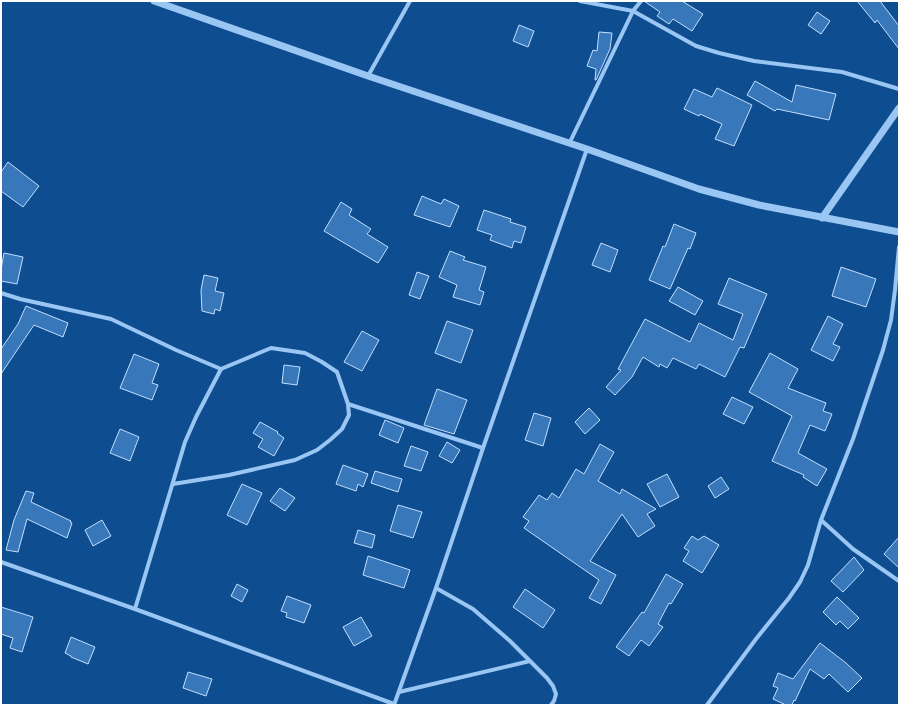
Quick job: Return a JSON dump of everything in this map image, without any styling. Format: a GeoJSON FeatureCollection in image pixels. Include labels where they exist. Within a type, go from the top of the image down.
{"type":"FeatureCollection","features":[{"type":"Feature","properties":{"kind":"street"},"geometry":{"type":"LineString","coordinates":[[154,1],[368,76],[587,149],[699,189],[759,206],[899,232]]}},
{"type":"Feature","properties":{"kind":"street"},"geometry":{"type":"LineString","coordinates":[[368,76],[410,1]]}},
{"type":"Feature","properties":{"kind":"street"},"geometry":{"type":"LineString","coordinates":[[580,1],[633,11],[696,46],[719,53],[754,61],[842,72],[899,89]]}},
{"type":"Feature","properties":{"kind":"street"},"geometry":{"type":"LineString","coordinates":[[569,144],[633,11],[641,1]]}},
{"type":"Feature","properties":{"kind":"street"},"geometry":{"type":"LineString","coordinates":[[822,218],[899,108]]}},
{"type":"Feature","properties":{"kind":"street"},"geometry":{"type":"LineString","coordinates":[[1,562],[135,609],[394,704],[436,588],[587,149]]}},
{"type":"Feature","properties":{"kind":"street"},"geometry":{"type":"LineString","coordinates":[[707,705],[756,639],[789,598],[800,582],[808,564],[822,520],[853,439],[883,350],[891,320],[899,247]]}},
{"type":"Feature","properties":{"kind":"street"},"geometry":{"type":"LineString","coordinates":[[1,293],[20,299],[110,319],[221,369]]}},
{"type":"Feature","properties":{"kind":"street"},"geometry":{"type":"LineString","coordinates":[[135,609],[185,442],[221,369],[271,348],[305,353],[337,372],[348,404],[349,415],[342,429],[317,450],[295,460],[229,475],[173,484]]}},
{"type":"Feature","properties":{"kind":"street"},"geometry":{"type":"LineString","coordinates":[[348,404],[483,448]]}},
{"type":"Feature","properties":{"kind":"street"},"geometry":{"type":"LineString","coordinates":[[822,520],[854,549],[899,581]]}},
{"type":"Feature","properties":{"kind":"street"},"geometry":{"type":"LineString","coordinates":[[436,588],[473,609],[510,641],[547,678],[553,686],[556,694],[551,705]]}},
{"type":"Feature","properties":{"kind":"street"},"geometry":{"type":"LineString","coordinates":[[398,692],[530,661]]}},
{"type":"Feature","properties":{"kind":"building"},"geometry":{"type":"Polygon","coordinates":[[[644,1],[682,1],[703,14],[692,31],[673,19],[669,24],[657,16],[660,12],[644,1]]]}},
{"type":"Feature","properties":{"kind":"building"},"geometry":{"type":"Polygon","coordinates":[[[857,1],[880,1],[899,26],[899,49],[877,20],[875,23],[857,1]]]}},
{"type":"Feature","properties":{"kind":"building"},"geometry":{"type":"Polygon","coordinates":[[[817,12],[830,21],[821,34],[808,25],[817,12]]]}},
{"type":"Feature","properties":{"kind":"building"},"geometry":{"type":"Polygon","coordinates":[[[519,25],[534,31],[528,47],[513,41],[519,25]]]}},
{"type":"Feature","properties":{"kind":"building"},"geometry":{"type":"Polygon","coordinates":[[[599,32],[612,33],[610,49],[595,80],[596,69],[587,66],[593,50],[597,51],[599,32]]]}},
{"type":"Feature","properties":{"kind":"building"},"geometry":{"type":"Polygon","coordinates":[[[755,81],[792,102],[796,85],[836,94],[829,120],[777,109],[775,111],[747,95],[755,81]]]}},
{"type":"Feature","properties":{"kind":"building"},"geometry":{"type":"Polygon","coordinates":[[[717,88],[752,105],[734,146],[715,139],[722,124],[700,114],[699,116],[684,109],[694,89],[712,97],[717,88]]]}},
{"type":"Feature","properties":{"kind":"building"},"geometry":{"type":"Polygon","coordinates":[[[8,162],[39,186],[23,207],[1,191],[1,172],[8,162]]]}},
{"type":"Feature","properties":{"kind":"building"},"geometry":{"type":"Polygon","coordinates":[[[422,196],[441,204],[444,199],[459,206],[450,227],[414,215],[422,196]]]}},
{"type":"Feature","properties":{"kind":"building"},"geometry":{"type":"Polygon","coordinates":[[[341,202],[352,209],[349,215],[371,229],[367,234],[388,247],[378,263],[324,231],[341,202]]]}},
{"type":"Feature","properties":{"kind":"building"},"geometry":{"type":"Polygon","coordinates":[[[484,210],[511,219],[510,222],[526,227],[521,243],[514,241],[512,248],[490,240],[492,235],[477,230],[484,210]]]}},
{"type":"Feature","properties":{"kind":"building"},"geometry":{"type":"Polygon","coordinates":[[[674,224],[696,233],[690,249],[688,248],[670,289],[649,280],[674,224]]]}},
{"type":"Feature","properties":{"kind":"building"},"geometry":{"type":"Polygon","coordinates":[[[601,243],[618,250],[610,272],[592,265],[601,243]]]}},
{"type":"Feature","properties":{"kind":"building"},"geometry":{"type":"Polygon","coordinates":[[[450,251],[465,257],[463,260],[486,267],[479,290],[484,292],[480,305],[453,297],[457,285],[439,277],[450,251]]]}},
{"type":"Feature","properties":{"kind":"building"},"geometry":{"type":"Polygon","coordinates":[[[4,253],[23,257],[17,284],[1,281],[4,253]]]}},
{"type":"Feature","properties":{"kind":"building"},"geometry":{"type":"Polygon","coordinates":[[[841,267],[876,279],[866,307],[832,296],[841,267]]]}},
{"type":"Feature","properties":{"kind":"building"},"geometry":{"type":"Polygon","coordinates":[[[417,272],[429,276],[420,299],[409,295],[417,272]]]}},
{"type":"Feature","properties":{"kind":"building"},"geometry":{"type":"Polygon","coordinates":[[[204,275],[218,278],[215,291],[224,293],[220,311],[215,309],[214,314],[202,311],[201,290],[204,275]]]}},
{"type":"Feature","properties":{"kind":"building"},"geometry":{"type":"Polygon","coordinates":[[[729,278],[767,294],[744,348],[740,347],[725,377],[699,364],[696,369],[673,358],[667,368],[660,364],[659,367],[643,357],[632,377],[615,395],[606,387],[621,370],[618,369],[645,319],[690,342],[699,323],[733,340],[743,314],[718,304],[729,278]]]}},
{"type":"Feature","properties":{"kind":"building"},"geometry":{"type":"Polygon","coordinates":[[[678,287],[703,301],[695,315],[669,301],[678,287]]]}},
{"type":"Feature","properties":{"kind":"building"},"geometry":{"type":"Polygon","coordinates":[[[26,306],[68,323],[63,337],[34,325],[1,374],[1,349],[18,324],[26,306]]]}},
{"type":"Feature","properties":{"kind":"building"},"geometry":{"type":"Polygon","coordinates":[[[828,316],[843,324],[833,344],[840,347],[833,361],[811,350],[828,316]]]}},
{"type":"Feature","properties":{"kind":"building"},"geometry":{"type":"Polygon","coordinates":[[[447,321],[473,330],[461,363],[435,353],[447,321]]]}},
{"type":"Feature","properties":{"kind":"building"},"geometry":{"type":"Polygon","coordinates":[[[362,331],[379,340],[362,371],[344,362],[362,331]]]}},
{"type":"Feature","properties":{"kind":"building"},"geometry":{"type":"Polygon","coordinates":[[[770,353],[798,369],[788,388],[826,403],[823,411],[832,414],[825,431],[810,425],[798,453],[827,469],[817,486],[803,477],[804,475],[772,461],[792,416],[749,392],[770,353]]]}},
{"type":"Feature","properties":{"kind":"building"},"geometry":{"type":"Polygon","coordinates":[[[134,354],[159,364],[152,383],[158,385],[152,400],[120,388],[134,354]]]}},
{"type":"Feature","properties":{"kind":"building"},"geometry":{"type":"Polygon","coordinates":[[[284,365],[300,367],[297,385],[282,383],[284,365]]]}},
{"type":"Feature","properties":{"kind":"building"},"geometry":{"type":"Polygon","coordinates":[[[437,389],[467,400],[454,434],[424,425],[437,389]]]}},
{"type":"Feature","properties":{"kind":"building"},"geometry":{"type":"Polygon","coordinates":[[[732,397],[753,407],[744,424],[723,414],[732,397]]]}},
{"type":"Feature","properties":{"kind":"building"},"geometry":{"type":"Polygon","coordinates":[[[589,408],[600,420],[585,434],[575,422],[589,408]]]}},
{"type":"Feature","properties":{"kind":"building"},"geometry":{"type":"Polygon","coordinates":[[[534,413],[551,418],[543,446],[525,440],[534,413]]]}},
{"type":"Feature","properties":{"kind":"building"},"geometry":{"type":"Polygon","coordinates":[[[385,420],[404,428],[398,443],[379,435],[385,420]]]}},
{"type":"Feature","properties":{"kind":"building"},"geometry":{"type":"Polygon","coordinates":[[[260,422],[278,432],[277,433],[284,438],[274,456],[258,447],[263,439],[253,433],[260,422]]]}},
{"type":"Feature","properties":{"kind":"building"},"geometry":{"type":"Polygon","coordinates":[[[120,429],[139,437],[130,461],[110,453],[120,429]]]}},
{"type":"Feature","properties":{"kind":"building"},"geometry":{"type":"Polygon","coordinates":[[[447,442],[460,450],[452,463],[439,456],[447,442]]]}},
{"type":"Feature","properties":{"kind":"building"},"geometry":{"type":"Polygon","coordinates":[[[600,444],[614,452],[598,481],[620,494],[622,489],[656,509],[647,514],[655,526],[638,537],[622,514],[590,561],[616,575],[601,604],[589,598],[599,580],[524,528],[529,521],[523,517],[539,495],[547,500],[552,493],[559,498],[576,469],[584,474],[600,444]]]}},
{"type":"Feature","properties":{"kind":"building"},"geometry":{"type":"Polygon","coordinates":[[[411,446],[428,452],[421,471],[404,466],[411,446]]]}},
{"type":"Feature","properties":{"kind":"building"},"geometry":{"type":"Polygon","coordinates":[[[343,465],[368,474],[363,487],[358,484],[356,491],[336,484],[343,465]]]}},
{"type":"Feature","properties":{"kind":"building"},"geometry":{"type":"Polygon","coordinates":[[[375,471],[402,479],[398,492],[371,483],[375,471]]]}},
{"type":"Feature","properties":{"kind":"building"},"geometry":{"type":"Polygon","coordinates":[[[667,474],[679,497],[660,507],[647,484],[667,474]]]}},
{"type":"Feature","properties":{"kind":"building"},"geometry":{"type":"Polygon","coordinates":[[[721,477],[729,489],[715,498],[708,486],[721,477]]]}},
{"type":"Feature","properties":{"kind":"building"},"geometry":{"type":"Polygon","coordinates":[[[242,484],[262,493],[247,525],[227,515],[242,484]]]}},
{"type":"Feature","properties":{"kind":"building"},"geometry":{"type":"Polygon","coordinates":[[[280,488],[295,498],[285,511],[270,501],[280,488]]]}},
{"type":"Feature","properties":{"kind":"building"},"geometry":{"type":"Polygon","coordinates":[[[26,491],[34,493],[31,502],[71,521],[70,522],[72,523],[67,538],[27,519],[18,552],[6,550],[14,520],[26,491]]]}},
{"type":"Feature","properties":{"kind":"building"},"geometry":{"type":"Polygon","coordinates":[[[398,505],[422,512],[413,538],[390,531],[398,505]]]}},
{"type":"Feature","properties":{"kind":"building"},"geometry":{"type":"Polygon","coordinates":[[[102,520],[111,536],[93,546],[85,530],[102,520]]]}},
{"type":"Feature","properties":{"kind":"building"},"geometry":{"type":"Polygon","coordinates":[[[358,530],[375,535],[372,548],[354,543],[358,530]]]}},
{"type":"Feature","properties":{"kind":"building"},"geometry":{"type":"Polygon","coordinates":[[[692,536],[698,540],[704,536],[719,545],[702,573],[683,561],[689,551],[684,548],[692,536]]]}},
{"type":"Feature","properties":{"kind":"building"},"geometry":{"type":"Polygon","coordinates":[[[899,537],[899,568],[884,554],[899,537]]]}},
{"type":"Feature","properties":{"kind":"building"},"geometry":{"type":"Polygon","coordinates":[[[368,556],[410,570],[404,588],[363,575],[368,556]]]}},
{"type":"Feature","properties":{"kind":"building"},"geometry":{"type":"Polygon","coordinates":[[[854,557],[864,570],[843,592],[831,581],[854,557]]]}},
{"type":"Feature","properties":{"kind":"building"},"geometry":{"type":"Polygon","coordinates":[[[666,574],[683,584],[671,604],[669,603],[658,624],[663,627],[649,646],[641,640],[629,656],[616,647],[642,612],[644,613],[666,574]]]}},
{"type":"Feature","properties":{"kind":"building"},"geometry":{"type":"Polygon","coordinates":[[[237,584],[248,590],[242,602],[231,596],[237,584]]]}},
{"type":"Feature","properties":{"kind":"building"},"geometry":{"type":"Polygon","coordinates":[[[525,589],[555,610],[543,628],[513,607],[525,589]]]}},
{"type":"Feature","properties":{"kind":"building"},"geometry":{"type":"Polygon","coordinates":[[[287,596],[311,605],[304,623],[286,617],[287,613],[281,611],[287,596]]]}},
{"type":"Feature","properties":{"kind":"building"},"geometry":{"type":"Polygon","coordinates":[[[837,597],[859,618],[848,629],[840,621],[836,625],[823,612],[837,597]]]}},
{"type":"Feature","properties":{"kind":"building"},"geometry":{"type":"Polygon","coordinates":[[[1,607],[33,617],[22,652],[10,648],[13,638],[1,634],[1,607]]]}},
{"type":"Feature","properties":{"kind":"building"},"geometry":{"type":"Polygon","coordinates":[[[361,617],[372,636],[354,646],[343,627],[361,617]]]}},
{"type":"Feature","properties":{"kind":"building"},"geometry":{"type":"Polygon","coordinates":[[[71,637],[95,647],[88,664],[65,653],[71,637]]]}},
{"type":"Feature","properties":{"kind":"building"},"geometry":{"type":"Polygon","coordinates":[[[820,643],[846,663],[862,678],[848,692],[829,674],[824,679],[810,669],[792,705],[786,705],[773,699],[778,688],[773,686],[778,673],[793,679],[820,643]]]}},
{"type":"Feature","properties":{"kind":"building"},"geometry":{"type":"Polygon","coordinates":[[[188,672],[212,679],[206,696],[183,688],[188,672]]]}}]}
